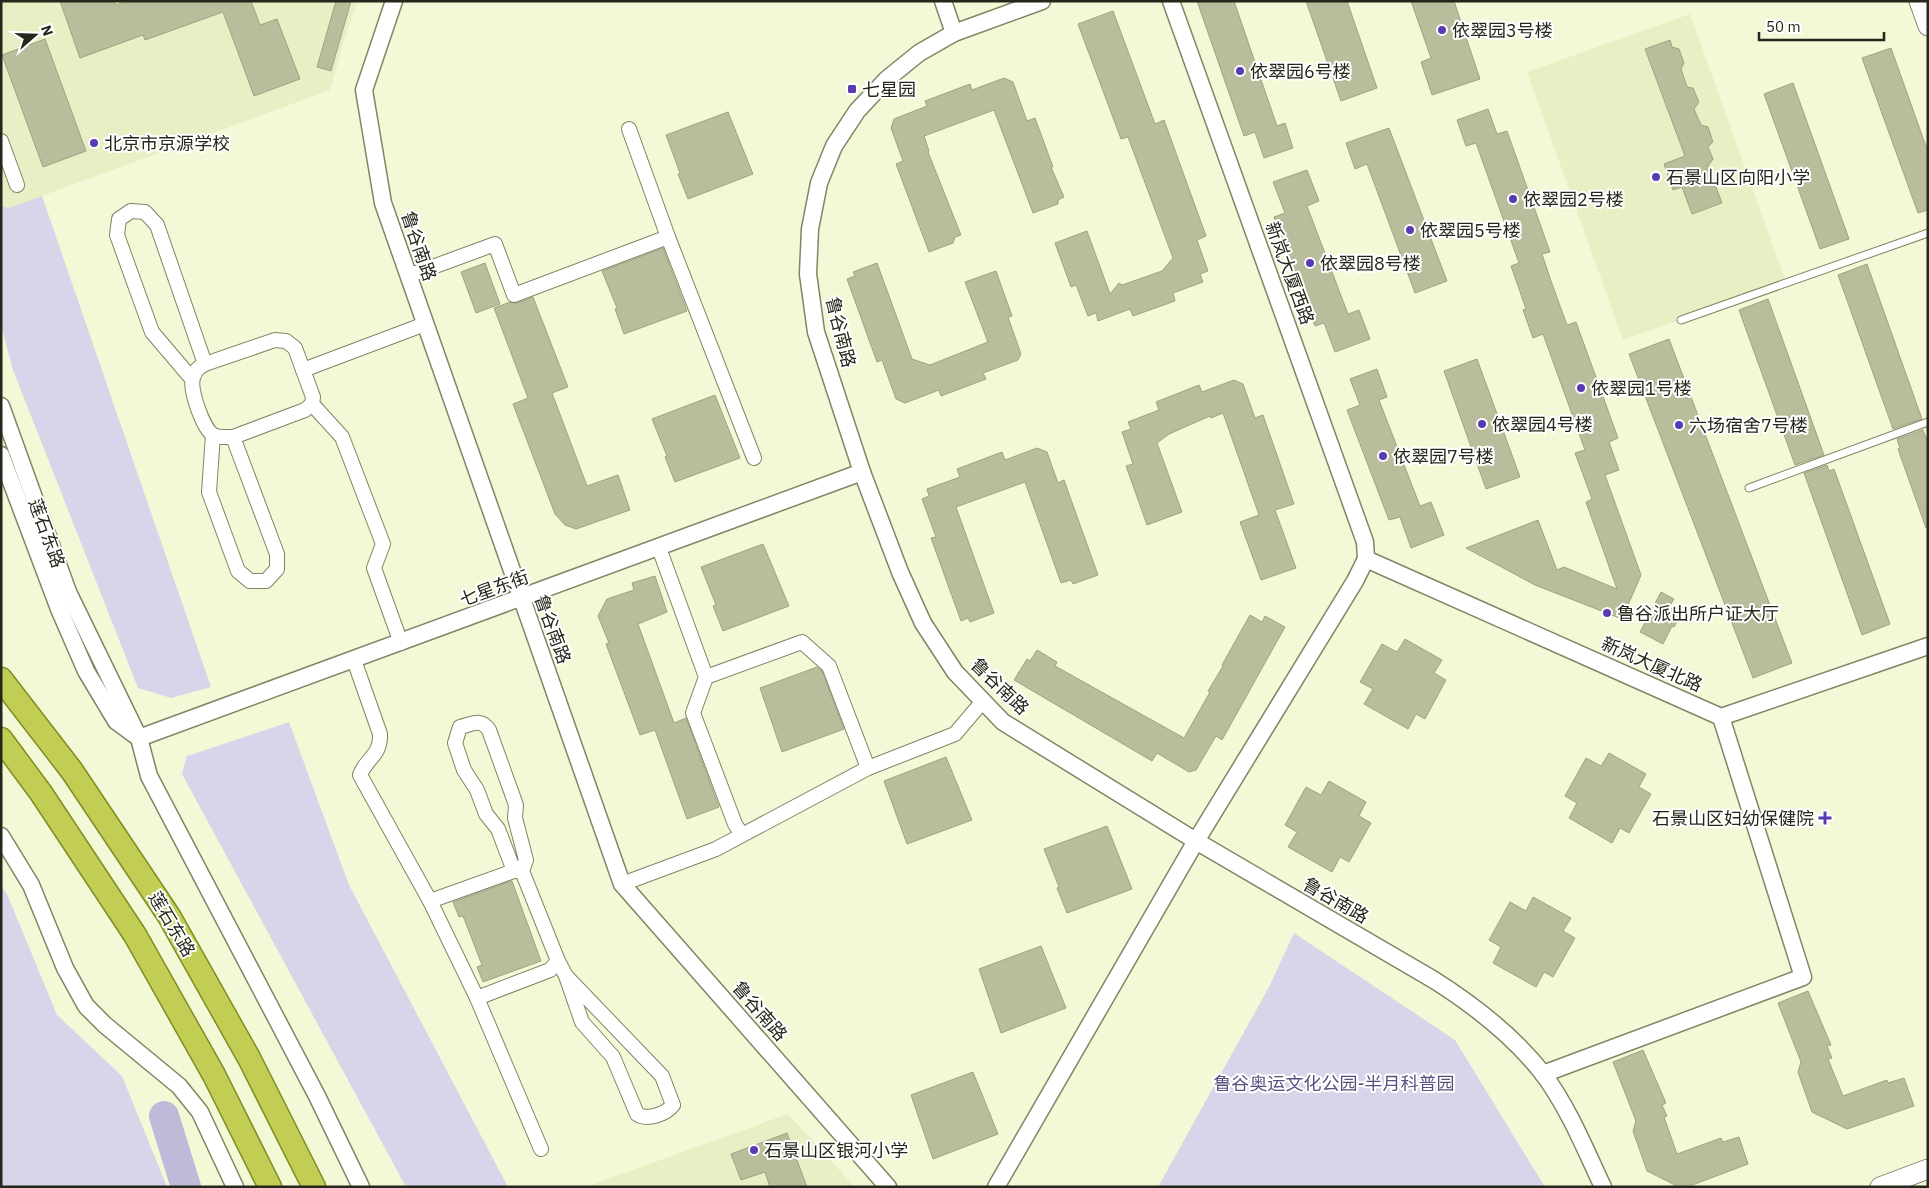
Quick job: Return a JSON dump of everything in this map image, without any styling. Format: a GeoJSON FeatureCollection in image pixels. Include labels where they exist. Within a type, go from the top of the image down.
{"type":"FeatureCollection","features":[{"type":"Feature","properties":{"kind":"highway","name":"莲石东路"},"geometry":{"type":"LineString","coordinates":[[1,679],[72,772],[169,916],[248,1058],[314,1187]]}},
{"type":"Feature","properties":{"kind":"highway"},"geometry":{"type":"LineString","coordinates":[[1,739],[41,793],[134,935],[214,1076],[270,1187]]}},
{"type":"Feature","properties":{"kind":"main road"},"geometry":{"type":"LineString","coordinates":[[1919,1],[1928,26]]}},
{"type":"Feature","properties":{"kind":"main road"},"geometry":{"type":"LineString","coordinates":[[1880,1187],[1928,1169]]}},
{"type":"Feature","properties":{"kind":"street","name":"鲁谷南路"},"geometry":{"type":"LineString","coordinates":[[394,1],[364,90],[383,203],[622,884],[888,1187]]}},
{"type":"Feature","properties":{"kind":"street"},"geometry":{"type":"LineString","coordinates":[[943,1],[954,33]]}},
{"type":"Feature","properties":{"kind":"street","name":"鲁谷南路"},"geometry":{"type":"LineString","coordinates":[[1042,1],[954,33],[912,58],[887,78],[857,111],[834,146],[819,183],[810,230],[808,274],[816,332],[862,472],[900,572],[923,623],[955,672],[1003,722],[1196,841],[1469,1002],[1498,1026],[1543,1074],[1575,1127],[1603,1187]]}},
{"type":"Feature","properties":{"kind":"street","name":"新岚大厦西路"},"geometry":{"type":"LineString","coordinates":[[1171,1],[1365,542],[1366,559]]}},
{"type":"Feature","properties":{"kind":"street"},"geometry":{"type":"LineString","coordinates":[[629,128],[668,237],[754,458]]}},
{"type":"Feature","properties":{"kind":"street"},"geometry":{"type":"LineString","coordinates":[[1,141],[17,185]]}},
{"type":"Feature","properties":{"kind":"street"},"geometry":{"type":"LineString","coordinates":[[192,378],[152,332],[116,235],[118,219],[131,211],[146,212],[157,225],[206,364]]}},
{"type":"Feature","properties":{"kind":"street"},"geometry":{"type":"LineString","coordinates":[[408,276],[494,244],[514,295],[668,237]]}},
{"type":"Feature","properties":{"kind":"street"},"geometry":{"type":"LineString","coordinates":[[303,370],[425,324]]}},
{"type":"Feature","properties":{"kind":"street"},"geometry":{"type":"LineString","coordinates":[[275,340],[286,341],[295,348],[313,397],[312,404],[305,410],[233,437],[213,435],[206,426],[192,390],[192,378],[197,369],[206,364],[275,340]]}},
{"type":"Feature","properties":{"kind":"street"},"geometry":{"type":"LineString","coordinates":[[312,404],[342,437],[383,544],[374,568],[401,643]]}},
{"type":"Feature","properties":{"kind":"street","name":"莲石东路"},"geometry":{"type":"LineString","coordinates":[[1,406],[68,592],[139,738],[149,776],[317,1096],[361,1187]]}},
{"type":"Feature","properties":{"kind":"street"},"geometry":{"type":"LineString","coordinates":[[213,435],[209,492],[238,571],[250,581],[266,581],[277,570],[277,554],[233,437]]}},
{"type":"Feature","properties":{"kind":"street","name":"莲石东路"},"geometry":{"type":"LineString","coordinates":[[1,455],[59,608],[86,671],[116,721],[139,738]]}},
{"type":"Feature","properties":{"kind":"street","name":"七星东街"},"geometry":{"type":"LineString","coordinates":[[139,738],[862,472]]}},
{"type":"Feature","properties":{"kind":"street"},"geometry":{"type":"LineString","coordinates":[[658,548],[706,677],[693,713],[735,824],[742,835]]}},
{"type":"Feature","properties":{"kind":"street"},"geometry":{"type":"LineString","coordinates":[[996,1187],[1196,841],[1355,581],[1366,559]]}},
{"type":"Feature","properties":{"kind":"street","name":"新岚大厦北路"},"geometry":{"type":"LineString","coordinates":[[1366,559],[1721,717]]}},
{"type":"Feature","properties":{"kind":"street"},"geometry":{"type":"LineString","coordinates":[[706,677],[802,642],[829,666],[868,768]]}},
{"type":"Feature","properties":{"kind":"street"},"geometry":{"type":"LineString","coordinates":[[1543,1074],[1803,977],[1721,717],[1928,646]]}},
{"type":"Feature","properties":{"kind":"street"},"geometry":{"type":"LineString","coordinates":[[354,660],[381,745],[378,752],[363,766],[360,775],[430,901],[477,998],[541,1149]]}},
{"type":"Feature","properties":{"kind":"street"},"geometry":{"type":"LineString","coordinates":[[622,884],[716,849],[868,768],[955,734],[983,701]]}},
{"type":"Feature","properties":{"kind":"street"},"geometry":{"type":"LineString","coordinates":[[430,901],[518,871],[526,860],[515,818],[516,805],[490,730],[485,724],[478,722],[460,727],[455,743],[464,770],[477,790],[486,814],[498,829],[518,871],[558,961],[566,976],[582,1022],[613,1057],[637,1114],[648,1118],[669,1110],[672,1105],[672,1099],[662,1076],[566,976]]}},
{"type":"Feature","properties":{"kind":"street"},"geometry":{"type":"LineString","coordinates":[[1,836],[31,885],[65,968],[86,1006],[105,1025],[179,1086],[200,1112],[235,1187]]}},
{"type":"Feature","properties":{"kind":"street"},"geometry":{"type":"LineString","coordinates":[[477,998],[550,970],[558,961]]}},
{"type":"Feature","properties":{"kind":"lane"},"geometry":{"type":"LineString","coordinates":[[1681,320],[1928,233]]}},
{"type":"Feature","properties":{"kind":"lane"},"geometry":{"type":"LineString","coordinates":[[1748,488],[1928,422]]}},
{"type":"Feature","properties":{"kind":"shaded area","name":"北京市京源学校"},"geometry":{"type":"Polygon","coordinates":[[[1,1],[358,1],[346,34],[330,90],[9,208],[1,206],[1,1]]]}},
{"type":"Feature","properties":{"kind":"shaded area","name":"石景山区向阳小学"},"geometry":{"type":"Polygon","coordinates":[[[1690,14],[1786,282],[1623,340],[1527,72],[1690,14]]]}},
{"type":"Feature","properties":{"kind":"shaded area","name":"石景山区银河小学"},"geometry":{"type":"Polygon","coordinates":[[[788,1114],[855,1187],[585,1187],[788,1114]]]}},
{"type":"Feature","properties":{"kind":"green space"},"geometry":{"type":"Polygon","coordinates":[[[42,196],[211,687],[171,698],[138,688],[13,370],[1,325],[1,206],[9,208],[42,196]]]}},
{"type":"Feature","properties":{"kind":"green space"},"geometry":{"type":"Polygon","coordinates":[[[289,722],[349,885],[508,1187],[406,1187],[182,774],[187,756],[289,722]]]}},
{"type":"Feature","properties":{"kind":"green space"},"geometry":{"type":"Polygon","coordinates":[[[1,886],[7,894],[57,1015],[122,1076],[167,1187],[1,1187],[1,886]]]}},
{"type":"Feature","properties":{"kind":"green space","name":"鲁谷奥运文化公园-半月科普园"},"geometry":{"type":"Polygon","coordinates":[[[1294,933],[1455,1040],[1545,1187],[1158,1187],[1269,987],[1294,933]]]}},
{"type":"Feature","properties":{"kind":"building"},"geometry":{"type":"Polygon","coordinates":[[[60,1],[114,1],[116,5],[127,1],[251,1],[260,25],[277,19],[300,79],[254,96],[223,12],[145,40],[143,35],[80,58],[60,1]]]}},
{"type":"Feature","properties":{"kind":"building"},"geometry":{"type":"Polygon","coordinates":[[[336,1],[351,1],[331,71],[317,67],[336,1]]]}},
{"type":"Feature","properties":{"kind":"building","name":"依翠园6号楼"},"geometry":{"type":"Polygon","coordinates":[[[1197,1],[1234,1],[1277,126],[1285,123],[1293,148],[1264,158],[1255,132],[1244,136],[1197,1]]]}},
{"type":"Feature","properties":{"kind":"building","name":"依翠园6号楼"},"geometry":{"type":"Polygon","coordinates":[[[1306,1],[1347,1],[1377,88],[1341,101],[1306,1]]]}},
{"type":"Feature","properties":{"kind":"building","name":"依翠园3号楼"},"geometry":{"type":"Polygon","coordinates":[[[1411,1],[1454,1],[1480,79],[1432,95],[1421,62],[1431,58],[1411,1]]]}},
{"type":"Feature","properties":{"kind":"building"},"geometry":{"type":"Polygon","coordinates":[[[1113,11],[1155,124],[1164,120],[1206,236],[1197,240],[1208,271],[1200,274],[1203,282],[1173,293],[1175,301],[1133,316],[1130,309],[1098,321],[1096,313],[1088,316],[1076,285],[1071,287],[1055,243],[1087,231],[1110,294],[1119,283],[1122,285],[1162,271],[1173,258],[1128,137],[1121,139],[1078,24],[1113,11]]]}},
{"type":"Feature","properties":{"kind":"building"},"geometry":{"type":"Polygon","coordinates":[[[45,39],[86,151],[43,167],[2,55],[45,39]]]}},
{"type":"Feature","properties":{"kind":"building"},"geometry":{"type":"Polygon","coordinates":[[[1670,40],[1672,47],[1679,49],[1684,63],[1681,69],[1687,87],[1693,88],[1699,102],[1694,109],[1701,125],[1708,127],[1713,142],[1708,147],[1713,159],[1708,166],[1722,203],[1692,214],[1682,187],[1673,190],[1664,164],[1685,156],[1645,49],[1670,40]]]}},
{"type":"Feature","properties":{"kind":"building"},"geometry":{"type":"Polygon","coordinates":[[[1891,48],[1928,152],[1928,210],[1918,213],[1862,58],[1891,48]]]}},
{"type":"Feature","properties":{"kind":"building"},"geometry":{"type":"Polygon","coordinates":[[[1004,78],[1013,82],[1027,121],[1035,118],[1053,167],[1051,167],[1064,197],[1058,200],[1058,204],[1033,213],[994,110],[924,136],[928,152],[961,235],[955,237],[953,243],[929,252],[896,164],[903,161],[891,128],[894,119],[927,106],[925,101],[970,84],[972,90],[1004,78]]]}},
{"type":"Feature","properties":{"kind":"building"},"geometry":{"type":"Polygon","coordinates":[[[1793,83],[1849,239],[1820,249],[1764,94],[1793,83]]]}},
{"type":"Feature","properties":{"kind":"building"},"geometry":{"type":"Polygon","coordinates":[[[1488,109],[1497,134],[1507,131],[1550,252],[1542,254],[1551,281],[1567,325],[1576,322],[1618,438],[1609,442],[1619,470],[1605,475],[1641,575],[1622,619],[1535,585],[1466,548],[1538,520],[1557,570],[1564,567],[1617,589],[1586,502],[1592,499],[1575,453],[1585,450],[1543,334],[1533,338],[1523,310],[1526,309],[1511,266],[1519,263],[1476,143],[1466,146],[1457,120],[1488,109]]]}},
{"type":"Feature","properties":{"kind":"building"},"geometry":{"type":"Polygon","coordinates":[[[728,112],[753,174],[688,199],[666,135],[728,112]]]}},
{"type":"Feature","properties":{"kind":"building","name":"依翠园5号楼"},"geometry":{"type":"Polygon","coordinates":[[[1389,128],[1447,281],[1415,293],[1367,164],[1355,169],[1346,143],[1389,128]]]}},
{"type":"Feature","properties":{"kind":"building","name":"依翠园8号楼"},"geometry":{"type":"Polygon","coordinates":[[[1307,170],[1319,201],[1307,206],[1348,314],[1359,310],[1370,339],[1335,352],[1324,323],[1315,326],[1274,217],[1285,213],[1273,182],[1307,170]]]}},
{"type":"Feature","properties":{"kind":"building"},"geometry":{"type":"Polygon","coordinates":[[[663,248],[687,311],[624,334],[615,309],[617,308],[602,271],[663,248]]]}},
{"type":"Feature","properties":{"kind":"building"},"geometry":{"type":"Polygon","coordinates":[[[485,263],[500,304],[476,313],[461,272],[485,263]]]}},
{"type":"Feature","properties":{"kind":"building"},"geometry":{"type":"Polygon","coordinates":[[[877,263],[912,359],[930,365],[988,342],[965,282],[996,271],[1012,316],[1008,317],[1021,354],[1018,360],[983,373],[986,379],[941,396],[939,390],[905,403],[896,399],[882,360],[877,362],[847,279],[855,276],[853,272],[877,263]]]}},
{"type":"Feature","properties":{"kind":"building"},"geometry":{"type":"Polygon","coordinates":[[[1867,264],[1922,419],[1893,429],[1838,275],[1867,264]]]}},
{"type":"Feature","properties":{"kind":"building"},"geometry":{"type":"Polygon","coordinates":[[[533,297],[568,387],[552,393],[587,486],[618,475],[630,510],[576,529],[565,525],[555,514],[513,404],[528,398],[494,308],[533,297]]]}},
{"type":"Feature","properties":{"kind":"building"},"geometry":{"type":"Polygon","coordinates":[[[1768,299],[1824,455],[1795,465],[1739,310],[1768,299]]]}},
{"type":"Feature","properties":{"kind":"building"},"geometry":{"type":"Polygon","coordinates":[[[1669,339],[1792,663],[1753,678],[1629,354],[1669,339]]]}},
{"type":"Feature","properties":{"kind":"building","name":"依翠园4号楼"},"geometry":{"type":"Polygon","coordinates":[[[1477,359],[1520,477],[1486,489],[1444,371],[1477,359]]]}},
{"type":"Feature","properties":{"kind":"building","name":"依翠园7号楼"},"geometry":{"type":"Polygon","coordinates":[[[1377,369],[1387,397],[1379,400],[1420,506],[1431,502],[1444,535],[1411,548],[1400,517],[1389,520],[1347,410],[1360,405],[1350,379],[1377,369]]]}},
{"type":"Feature","properties":{"kind":"building"},"geometry":{"type":"Polygon","coordinates":[[[1234,380],[1243,384],[1255,418],[1263,415],[1294,504],[1275,510],[1296,568],[1261,580],[1240,522],[1259,515],[1223,413],[1211,418],[1210,416],[1169,434],[1157,443],[1182,512],[1147,525],[1126,466],[1133,464],[1122,432],[1131,429],[1128,422],[1159,410],[1156,402],[1199,385],[1202,392],[1234,380]]]}},
{"type":"Feature","properties":{"kind":"building"},"geometry":{"type":"Polygon","coordinates":[[[715,395],[740,458],[675,482],[652,419],[715,395]]]}},
{"type":"Feature","properties":{"kind":"building"},"geometry":{"type":"Polygon","coordinates":[[[1923,430],[1928,443],[1928,528],[1926,528],[1898,449],[1900,448],[1897,439],[1923,430]]]}},
{"type":"Feature","properties":{"kind":"building"},"geometry":{"type":"Polygon","coordinates":[[[1037,448],[1047,452],[1058,483],[1064,480],[1098,575],[1073,584],[1071,580],[1061,583],[1025,482],[956,507],[994,613],[970,622],[968,618],[961,621],[931,538],[936,537],[922,499],[929,496],[927,489],[960,477],[957,469],[1002,452],[1005,460],[1037,448]]]}},
{"type":"Feature","properties":{"kind":"building"},"geometry":{"type":"Polygon","coordinates":[[[1827,465],[1829,471],[1834,469],[1890,624],[1862,635],[1804,473],[1827,465]]]}},
{"type":"Feature","properties":{"kind":"building"},"geometry":{"type":"Polygon","coordinates":[[[763,544],[789,606],[723,631],[713,606],[716,605],[701,567],[763,544]]]}},
{"type":"Feature","properties":{"kind":"building"},"geometry":{"type":"Polygon","coordinates":[[[655,576],[667,612],[638,624],[674,723],[686,718],[719,807],[687,819],[655,730],[640,735],[606,644],[609,643],[598,616],[607,599],[634,590],[632,583],[655,576]]]}},
{"type":"Feature","properties":{"kind":"building"},"geometry":{"type":"Polygon","coordinates":[[[1661,592],[1674,599],[1669,607],[1681,614],[1674,627],[1672,626],[1663,644],[1640,632],[1661,592]]]}},
{"type":"Feature","properties":{"kind":"building"},"geometry":{"type":"Polygon","coordinates":[[[1250,615],[1262,622],[1265,616],[1285,627],[1222,740],[1216,736],[1196,770],[1189,772],[1157,753],[1152,761],[1014,680],[1027,659],[1030,661],[1037,650],[1057,662],[1055,666],[1184,738],[1250,615]]]}},
{"type":"Feature","properties":{"kind":"building"},"geometry":{"type":"Polygon","coordinates":[[[1405,639],[1442,660],[1434,673],[1446,680],[1425,719],[1416,714],[1408,729],[1364,704],[1373,689],[1360,682],[1382,644],[1397,652],[1405,639]]]}},
{"type":"Feature","properties":{"kind":"building"},"geometry":{"type":"Polygon","coordinates":[[[817,667],[822,671],[844,729],[782,752],[760,688],[817,667]]]}},
{"type":"Feature","properties":{"kind":"building"},"geometry":{"type":"Polygon","coordinates":[[[1609,753],[1646,774],[1639,787],[1651,794],[1629,833],[1620,828],[1612,843],[1569,818],[1577,803],[1565,796],[1586,758],[1601,766],[1609,753]]]}},
{"type":"Feature","properties":{"kind":"building"},"geometry":{"type":"Polygon","coordinates":[[[946,757],[972,820],[907,844],[884,781],[946,757]]]}},
{"type":"Feature","properties":{"kind":"building"},"geometry":{"type":"Polygon","coordinates":[[[1329,781],[1366,802],[1359,816],[1371,823],[1349,862],[1340,857],[1332,872],[1288,847],[1297,832],[1285,825],[1306,787],[1321,795],[1329,781]]]}},
{"type":"Feature","properties":{"kind":"building"},"geometry":{"type":"Polygon","coordinates":[[[1107,826],[1132,889],[1067,913],[1044,849],[1107,826]]]}},
{"type":"Feature","properties":{"kind":"building"},"geometry":{"type":"Polygon","coordinates":[[[512,881],[541,961],[483,982],[477,967],[482,965],[463,916],[459,917],[453,902],[512,881]]]}},
{"type":"Feature","properties":{"kind":"building"},"geometry":{"type":"Polygon","coordinates":[[[1533,897],[1571,918],[1563,931],[1575,938],[1553,977],[1544,972],[1536,987],[1493,963],[1501,947],[1489,940],[1510,902],[1526,911],[1533,897]]]}},
{"type":"Feature","properties":{"kind":"building"},"geometry":{"type":"Polygon","coordinates":[[[1041,946],[1066,1008],[1001,1033],[979,969],[1041,946]]]}},
{"type":"Feature","properties":{"kind":"building"},"geometry":{"type":"Polygon","coordinates":[[[1808,991],[1831,1045],[1827,1046],[1832,1058],[1828,1059],[1843,1096],[1887,1080],[1888,1083],[1904,1078],[1914,1106],[1847,1129],[1812,1112],[1798,1072],[1801,1062],[1778,1003],[1808,991]]]}},
{"type":"Feature","properties":{"kind":"building"},"geometry":{"type":"Polygon","coordinates":[[[1643,1050],[1666,1103],[1662,1105],[1667,1116],[1664,1117],[1677,1154],[1721,1138],[1723,1142],[1739,1137],[1748,1164],[1687,1187],[1679,1187],[1647,1171],[1633,1131],[1636,1121],[1613,1062],[1643,1050]]]}},
{"type":"Feature","properties":{"kind":"building"},"geometry":{"type":"Polygon","coordinates":[[[973,1072],[998,1134],[933,1159],[911,1095],[973,1072]]]}},
{"type":"Feature","properties":{"kind":"building"},"geometry":{"type":"Polygon","coordinates":[[[787,1133],[807,1187],[770,1187],[765,1172],[741,1180],[731,1154],[787,1133]]]}},
{"type":"Feature","properties":{"kind":"waterway"},"geometry":{"type":"LineString","coordinates":[[164,1116],[186,1187]]}},
{"type":"Feature","properties":{"kind":"place","name":"依翠园3号楼"},"geometry":{"type":"Point","coordinates":[1442,30]}},
{"type":"Feature","properties":{"kind":"place","name":"依翠园6号楼"},"geometry":{"type":"Point","coordinates":[1240,71]}},
{"type":"Feature","properties":{"kind":"place","name":"七星园"},"geometry":{"type":"Point","coordinates":[852,89]}},
{"type":"Feature","properties":{"kind":"place","name":"北京市京源学校"},"geometry":{"type":"Point","coordinates":[94,143]}},
{"type":"Feature","properties":{"kind":"place","name":"石景山区向阳小学"},"geometry":{"type":"Point","coordinates":[1656,177]}},
{"type":"Feature","properties":{"kind":"place","name":"依翠园2号楼"},"geometry":{"type":"Point","coordinates":[1513,199]}},
{"type":"Feature","properties":{"kind":"place","name":"依翠园5号楼"},"geometry":{"type":"Point","coordinates":[1410,230]}},
{"type":"Feature","properties":{"kind":"place","name":"依翠园8号楼"},"geometry":{"type":"Point","coordinates":[1310,263]}},
{"type":"Feature","properties":{"kind":"place","name":"依翠园1号楼"},"geometry":{"type":"Point","coordinates":[1581,388]}},
{"type":"Feature","properties":{"kind":"place","name":"依翠园4号楼"},"geometry":{"type":"Point","coordinates":[1482,424]}},
{"type":"Feature","properties":{"kind":"place","name":"六场宿舍7号楼"},"geometry":{"type":"Point","coordinates":[1679,425]}},
{"type":"Feature","properties":{"kind":"place","name":"依翠园7号楼"},"geometry":{"type":"Point","coordinates":[1383,456]}},
{"type":"Feature","properties":{"kind":"place","name":"鲁谷派出所户证大厅"},"geometry":{"type":"Point","coordinates":[1607,613]}},
{"type":"Feature","properties":{"kind":"place","name":"石景山区妇幼保健院"},"geometry":{"type":"Point","coordinates":[1825,818]}},
{"type":"Feature","properties":{"kind":"place","name":"石景山区银河小学"},"geometry":{"type":"Point","coordinates":[754,1150]}}]}
